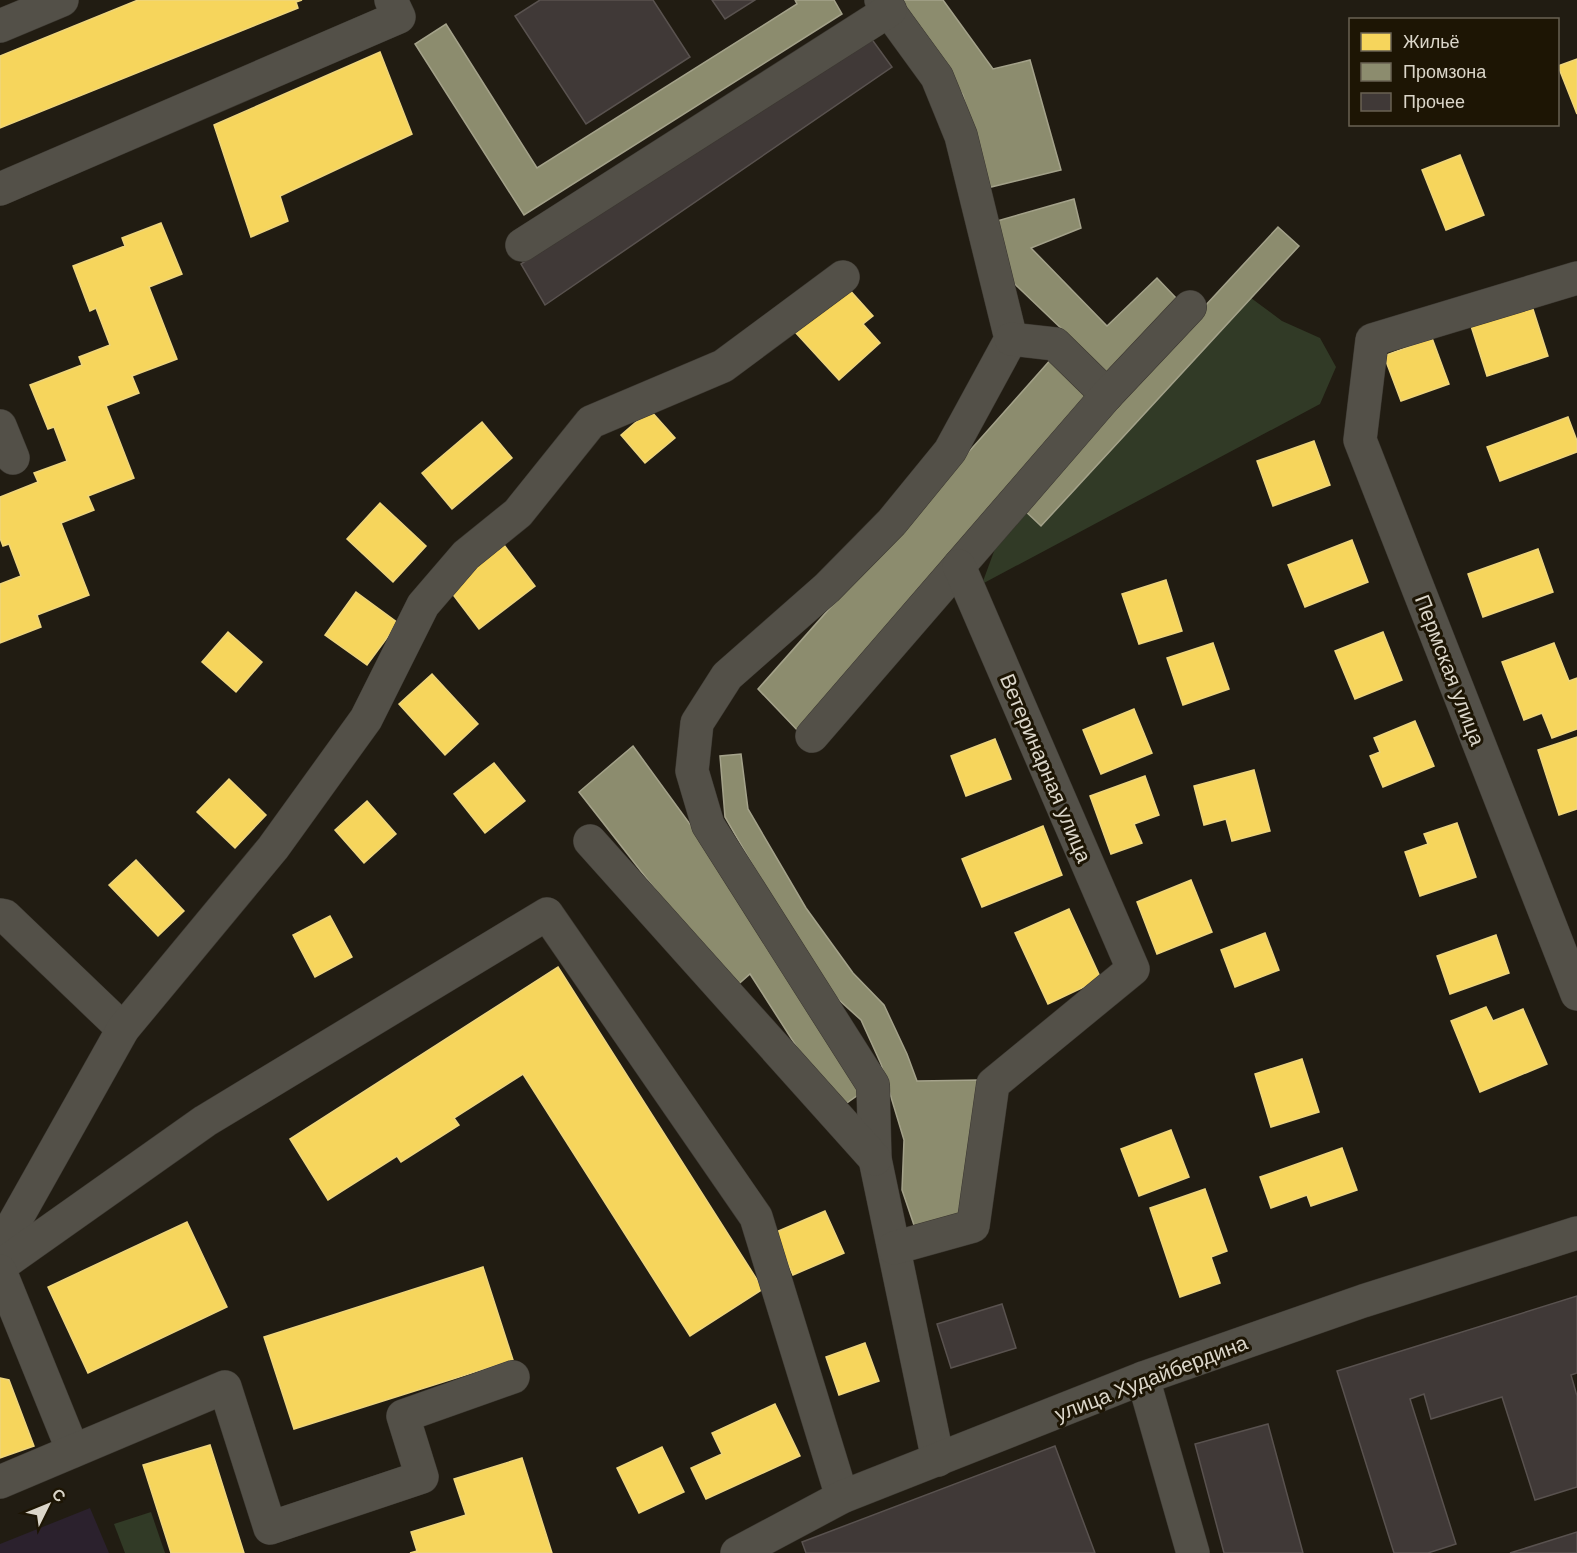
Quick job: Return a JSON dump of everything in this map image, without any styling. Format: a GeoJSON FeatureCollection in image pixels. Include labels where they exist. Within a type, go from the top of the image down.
{"type":"FeatureCollection","features":[{"type":"Feature","properties":{"kind":"street"},"geometry":{"type":"LineString","coordinates":[[0,26],[62,0]]}},
{"type":"Feature","properties":{"kind":"street"},"geometry":{"type":"LineString","coordinates":[[0,189],[399,17],[391,0]]}},
{"type":"Feature","properties":{"kind":"street"},"geometry":{"type":"LineString","coordinates":[[522,245],[885,5],[937,77],[961,136],[1011,339],[950,451],[900,513],[827,588],[727,676],[697,723],[692,771],[708,825],[873,1085],[875,1159],[938,1460]]}},
{"type":"Feature","properties":{"kind":"street"},"geometry":{"type":"LineString","coordinates":[[0,1248],[123,1029],[273,848],[366,719],[423,605],[466,555],[518,513],[591,422],[723,366],[843,277]]}},
{"type":"Feature","properties":{"kind":"street","name":"Пермская улица"},"geometry":{"type":"LineString","coordinates":[[1577,278],[1372,340],[1360,440],[1577,994]]}},
{"type":"Feature","properties":{"kind":"street"},"geometry":{"type":"LineString","coordinates":[[812,736],[1107,395],[1190,307]]}},
{"type":"Feature","properties":{"kind":"street"},"geometry":{"type":"LineString","coordinates":[[1011,339],[1056,344],[1107,395]]}},
{"type":"Feature","properties":{"kind":"street"},"geometry":{"type":"LineString","coordinates":[[0,426],[14,458]]}},
{"type":"Feature","properties":{"kind":"street","name":"Ветеринарная улица"},"geometry":{"type":"LineString","coordinates":[[894,1248],[973,1226],[993,1084],[1133,969],[959,566]]}},
{"type":"Feature","properties":{"kind":"street"},"geometry":{"type":"LineString","coordinates":[[590,841],[875,1159]]}},
{"type":"Feature","properties":{"kind":"street"},"geometry":{"type":"LineString","coordinates":[[0,1266],[206,1121],[547,914],[756,1216],[842,1497]]}},
{"type":"Feature","properties":{"kind":"street"},"geometry":{"type":"LineString","coordinates":[[0,915],[5,916],[123,1029]]}},
{"type":"Feature","properties":{"kind":"street","name":"улица Худайбердина"},"geometry":{"type":"LineString","coordinates":[[737,1553],[842,1497],[1143,1378],[1363,1301],[1577,1233]]}},
{"type":"Feature","properties":{"kind":"street"},"geometry":{"type":"LineString","coordinates":[[0,1271],[73,1451]]}},
{"type":"Feature","properties":{"kind":"street"},"geometry":{"type":"LineString","coordinates":[[0,1482],[225,1387],[270,1528],[422,1477],[403,1416],[513,1377]]}},
{"type":"Feature","properties":{"kind":"street"},"geometry":{"type":"LineString","coordinates":[[1143,1378],[1193,1553]]}},
{"type":"Feature","properties":{"kind":"shaded area"},"geometry":{"type":"Polygon","coordinates":[[[90,1508],[109,1553],[0,1553],[0,1544],[90,1508]]]}},
{"type":"Feature","properties":{"kind":"green space"},"geometry":{"type":"Polygon","coordinates":[[[1251,298],[1282,321],[1320,338],[1336,367],[1320,404],[982,584],[1000,535],[1020,506],[1041,525],[1251,298]]]}},
{"type":"Feature","properties":{"kind":"green space"},"geometry":{"type":"Polygon","coordinates":[[[151,1512],[165,1553],[125,1553],[114,1524],[151,1512]]]}},
{"type":"Feature","properties":{"kind":"building: Жильё"},"geometry":{"type":"Polygon","coordinates":[[[138,0],[302,0],[296,2],[298,8],[0,128],[0,56],[138,0]]]}},
{"type":"Feature","properties":{"kind":"building: Жильё"},"geometry":{"type":"Polygon","coordinates":[[[380,52],[412,134],[280,196],[288,221],[251,237],[214,125],[380,52]]]}},
{"type":"Feature","properties":{"kind":"building: Жильё"},"geometry":{"type":"Polygon","coordinates":[[[1577,59],[1577,114],[1559,69],[1559,66],[1577,59]]]}},
{"type":"Feature","properties":{"kind":"building: Жильё"},"geometry":{"type":"Polygon","coordinates":[[[1460,155],[1484,215],[1446,230],[1422,170],[1460,155]]]}},
{"type":"Feature","properties":{"kind":"building: Жильё"},"geometry":{"type":"Polygon","coordinates":[[[161,223],[182,274],[149,287],[177,359],[132,376],[139,393],[106,406],[134,478],[88,496],[94,510],[61,523],[89,595],[37,615],[41,627],[0,643],[0,584],[21,576],[9,544],[3,546],[0,538],[0,497],[38,482],[34,473],[67,461],[54,427],[48,429],[30,385],[82,365],[79,357],[110,345],[96,308],[90,311],[73,266],[125,246],[122,238],[161,223]]]}},
{"type":"Feature","properties":{"kind":"building: Жильё"},"geometry":{"type":"Polygon","coordinates":[[[847,287],[873,316],[863,324],[880,343],[839,380],[796,333],[847,287]]]}},
{"type":"Feature","properties":{"kind":"building: Жильё"},"geometry":{"type":"Polygon","coordinates":[[[1532,306],[1548,356],[1487,376],[1471,326],[1532,306]]]}},
{"type":"Feature","properties":{"kind":"building: Жильё"},"geometry":{"type":"Polygon","coordinates":[[[1432,338],[1449,384],[1401,401],[1384,356],[1432,338]]]}},
{"type":"Feature","properties":{"kind":"building: Жильё"},"geometry":{"type":"Polygon","coordinates":[[[650,410],[675,438],[645,463],[621,435],[650,410]]]}},
{"type":"Feature","properties":{"kind":"building: Жильё"},"geometry":{"type":"Polygon","coordinates":[[[1568,417],[1577,441],[1577,452],[1500,481],[1487,447],[1568,417]]]}},
{"type":"Feature","properties":{"kind":"building: Жильё"},"geometry":{"type":"Polygon","coordinates":[[[482,422],[512,458],[452,509],[422,473],[482,422]]]}},
{"type":"Feature","properties":{"kind":"building: Жильё"},"geometry":{"type":"Polygon","coordinates":[[[1314,441],[1330,485],[1273,506],[1257,461],[1314,441]]]}},
{"type":"Feature","properties":{"kind":"building: Жильё"},"geometry":{"type":"Polygon","coordinates":[[[380,503],[426,546],[393,582],[347,539],[380,503]]]}},
{"type":"Feature","properties":{"kind":"building: Жильё"},"geometry":{"type":"Polygon","coordinates":[[[1352,540],[1368,582],[1305,607],[1288,565],[1352,540]]]}},
{"type":"Feature","properties":{"kind":"building: Жильё"},"geometry":{"type":"Polygon","coordinates":[[[504,545],[535,586],[479,629],[448,588],[504,545]]]}},
{"type":"Feature","properties":{"kind":"building: Жильё"},"geometry":{"type":"Polygon","coordinates":[[[1538,549],[1553,592],[1483,617],[1468,574],[1538,549]]]}},
{"type":"Feature","properties":{"kind":"building: Жильё"},"geometry":{"type":"Polygon","coordinates":[[[1166,580],[1182,631],[1139,644],[1122,594],[1166,580]]]}},
{"type":"Feature","properties":{"kind":"building: Жильё"},"geometry":{"type":"Polygon","coordinates":[[[356,592],[398,623],[367,665],[325,635],[356,592]]]}},
{"type":"Feature","properties":{"kind":"building: Жильё"},"geometry":{"type":"Polygon","coordinates":[[[228,632],[262,662],[236,692],[202,662],[228,632]]]}},
{"type":"Feature","properties":{"kind":"building: Жильё"},"geometry":{"type":"Polygon","coordinates":[[[1383,632],[1402,680],[1355,699],[1335,651],[1383,632]]]}},
{"type":"Feature","properties":{"kind":"building: Жильё"},"geometry":{"type":"Polygon","coordinates":[[[1213,643],[1229,689],[1183,705],[1167,658],[1213,643]]]}},
{"type":"Feature","properties":{"kind":"building: Жильё"},"geometry":{"type":"Polygon","coordinates":[[[1554,643],[1569,681],[1577,678],[1577,729],[1552,738],[1542,713],[1524,720],[1502,662],[1554,643]]]}},
{"type":"Feature","properties":{"kind":"building: Жильё"},"geometry":{"type":"Polygon","coordinates":[[[432,674],[478,724],[445,755],[399,704],[432,674]]]}},
{"type":"Feature","properties":{"kind":"building: Жильё"},"geometry":{"type":"Polygon","coordinates":[[[1134,709],[1152,753],[1101,774],[1083,730],[1134,709]]]}},
{"type":"Feature","properties":{"kind":"building: Жильё"},"geometry":{"type":"Polygon","coordinates":[[[1415,721],[1434,766],[1383,787],[1370,756],[1380,752],[1374,738],[1415,721]]]}},
{"type":"Feature","properties":{"kind":"building: Жильё"},"geometry":{"type":"Polygon","coordinates":[[[1577,737],[1577,809],[1559,815],[1538,750],[1577,737]]]}},
{"type":"Feature","properties":{"kind":"building: Жильё"},"geometry":{"type":"Polygon","coordinates":[[[995,739],[1011,779],[966,796],[951,756],[995,739]]]}},
{"type":"Feature","properties":{"kind":"building: Жильё"},"geometry":{"type":"Polygon","coordinates":[[[494,763],[525,801],[485,833],[454,794],[494,763]]]}},
{"type":"Feature","properties":{"kind":"building: Жильё"},"geometry":{"type":"Polygon","coordinates":[[[1254,770],[1270,831],[1232,841],[1226,819],[1204,825],[1194,786],[1254,770]]]}},
{"type":"Feature","properties":{"kind":"building: Жильё"},"geometry":{"type":"Polygon","coordinates":[[[1145,776],[1159,815],[1134,824],[1142,843],[1111,854],[1090,796],[1145,776]]]}},
{"type":"Feature","properties":{"kind":"building: Жильё"},"geometry":{"type":"Polygon","coordinates":[[[229,779],[266,815],[235,848],[197,812],[229,779]]]}},
{"type":"Feature","properties":{"kind":"building: Жильё"},"geometry":{"type":"Polygon","coordinates":[[[367,801],[396,834],[364,863],[335,830],[367,801]]]}},
{"type":"Feature","properties":{"kind":"building: Жильё"},"geometry":{"type":"Polygon","coordinates":[[[1457,823],[1476,877],[1420,896],[1405,852],[1428,844],[1424,834],[1457,823]]]}},
{"type":"Feature","properties":{"kind":"building: Жильё"},"geometry":{"type":"Polygon","coordinates":[[[1043,826],[1062,875],[982,907],[962,859],[1043,826]]]}},
{"type":"Feature","properties":{"kind":"building: Жильё"},"geometry":{"type":"Polygon","coordinates":[[[136,860],[184,911],[158,936],[109,885],[136,860]]]}},
{"type":"Feature","properties":{"kind":"building: Жильё"},"geometry":{"type":"Polygon","coordinates":[[[1191,880],[1212,932],[1157,954],[1137,902],[1191,880]]]}},
{"type":"Feature","properties":{"kind":"building: Жильё"},"geometry":{"type":"Polygon","coordinates":[[[1069,909],[1101,979],[1048,1004],[1015,933],[1069,909]]]}},
{"type":"Feature","properties":{"kind":"building: Жильё"},"geometry":{"type":"Polygon","coordinates":[[[330,916],[352,957],[315,977],[293,935],[330,916]]]}},
{"type":"Feature","properties":{"kind":"building: Жильё"},"geometry":{"type":"Polygon","coordinates":[[[1265,933],[1279,970],[1235,987],[1221,950],[1265,933]]]}},
{"type":"Feature","properties":{"kind":"building: Жильё"},"geometry":{"type":"Polygon","coordinates":[[[1496,935],[1509,973],[1450,994],[1437,956],[1496,935]]]}},
{"type":"Feature","properties":{"kind":"building: Жильё"},"geometry":{"type":"Polygon","coordinates":[[[558,967],[763,1289],[690,1336],[523,1074],[454,1118],[459,1125],[401,1162],[397,1156],[328,1200],[290,1139],[558,967]]]}},
{"type":"Feature","properties":{"kind":"building: Жильё"},"geometry":{"type":"Polygon","coordinates":[[[1486,1007],[1493,1021],[1523,1009],[1547,1064],[1480,1092],[1451,1021],[1486,1007]]]}},
{"type":"Feature","properties":{"kind":"building: Жильё"},"geometry":{"type":"Polygon","coordinates":[[[1302,1059],[1319,1112],[1271,1127],[1255,1074],[1302,1059]]]}},
{"type":"Feature","properties":{"kind":"building: Жильё"},"geometry":{"type":"Polygon","coordinates":[[[1171,1130],[1189,1177],[1139,1196],[1121,1149],[1171,1130]]]}},
{"type":"Feature","properties":{"kind":"building: Жильё"},"geometry":{"type":"Polygon","coordinates":[[[1342,1148],[1357,1190],[1311,1206],[1307,1195],[1271,1208],[1260,1177],[1342,1148]]]}},
{"type":"Feature","properties":{"kind":"building: Жильё"},"geometry":{"type":"Polygon","coordinates":[[[1205,1189],[1227,1251],[1211,1257],[1220,1283],[1180,1297],[1150,1208],[1205,1189]]]}},
{"type":"Feature","properties":{"kind":"building: Жильё"},"geometry":{"type":"Polygon","coordinates":[[[825,1211],[844,1253],[793,1275],[774,1233],[825,1211]]]}},
{"type":"Feature","properties":{"kind":"building: Жильё"},"geometry":{"type":"Polygon","coordinates":[[[187,1222],[227,1307],[88,1373],[48,1287],[187,1222]]]}},
{"type":"Feature","properties":{"kind":"building: Жильё"},"geometry":{"type":"Polygon","coordinates":[[[483,1267],[513,1360],[294,1429],[264,1337],[483,1267]]]}},
{"type":"Feature","properties":{"kind":"building: Жильё"},"geometry":{"type":"Polygon","coordinates":[[[865,1343],[879,1381],[839,1395],[826,1357],[865,1343]]]}},
{"type":"Feature","properties":{"kind":"building: Жильё"},"geometry":{"type":"Polygon","coordinates":[[[0,1378],[9,1380],[34,1446],[0,1458],[0,1378]]]}},
{"type":"Feature","properties":{"kind":"building: Жильё"},"geometry":{"type":"Polygon","coordinates":[[[775,1404],[800,1456],[706,1499],[691,1468],[722,1454],[712,1433],[775,1404]]]}},
{"type":"Feature","properties":{"kind":"building: Жильё"},"geometry":{"type":"Polygon","coordinates":[[[210,1445],[244,1553],[171,1553],[143,1465],[210,1445]]]}},
{"type":"Feature","properties":{"kind":"building: Жильё"},"geometry":{"type":"Polygon","coordinates":[[[662,1447],[684,1492],[639,1513],[617,1468],[662,1447]]]}},
{"type":"Feature","properties":{"kind":"building: Жильё"},"geometry":{"type":"Polygon","coordinates":[[[522,1458],[552,1553],[410,1553],[417,1551],[411,1532],[466,1515],[454,1479],[522,1458]]]}},
{"type":"Feature","properties":{"kind":"building: Промзона"},"geometry":{"type":"Polygon","coordinates":[[[795,0],[834,0],[842,14],[524,215],[415,44],[446,24],[537,168],[797,4],[795,0]]]}},
{"type":"Feature","properties":{"kind":"building: Промзона"},"geometry":{"type":"Polygon","coordinates":[[[898,0],[943,0],[993,69],[1030,60],[1061,170],[987,188],[963,95],[898,0]]]}},
{"type":"Feature","properties":{"kind":"building: Промзона"},"geometry":{"type":"Polygon","coordinates":[[[1074,199],[1081,228],[1031,248],[1107,326],[1157,278],[1177,299],[1110,375],[1000,270],[997,221],[1074,199]]]}},
{"type":"Feature","properties":{"kind":"building: Промзона"},"geometry":{"type":"Polygon","coordinates":[[[1278,227],[1299,246],[1041,526],[1020,506],[1278,227]]]}},
{"type":"Feature","properties":{"kind":"building: Промзона"},"geometry":{"type":"Polygon","coordinates":[[[1052,358],[1088,394],[799,732],[758,689],[1052,358]]]}},
{"type":"Feature","properties":{"kind":"building: Промзона"},"geometry":{"type":"Polygon","coordinates":[[[633,746],[770,934],[865,1090],[837,1110],[750,974],[733,989],[579,792],[633,746]]]}},
{"type":"Feature","properties":{"kind":"building: Промзона"},"geometry":{"type":"Polygon","coordinates":[[[741,754],[748,809],[806,908],[853,973],[884,1005],[917,1081],[981,1080],[958,1216],[915,1228],[902,1190],[904,1140],[881,1064],[861,1020],[828,990],[725,817],[720,756],[741,754]]]}},
{"type":"Feature","properties":{"kind":"building: Прочее"},"geometry":{"type":"Polygon","coordinates":[[[540,0],[653,0],[690,57],[586,124],[515,16],[540,0]]]}},
{"type":"Feature","properties":{"kind":"building: Прочее"},"geometry":{"type":"Polygon","coordinates":[[[712,0],[755,0],[725,19],[712,0]]]}},
{"type":"Feature","properties":{"kind":"building: Прочее"},"geometry":{"type":"Polygon","coordinates":[[[868,34],[892,67],[545,305],[521,264],[868,34]]]}},
{"type":"Feature","properties":{"kind":"building: Прочее"},"geometry":{"type":"Polygon","coordinates":[[[1577,1296],[1577,1373],[1571,1375],[1577,1396],[1577,1487],[1535,1500],[1502,1397],[1431,1419],[1424,1394],[1410,1399],[1456,1544],[1428,1553],[1394,1553],[1337,1371],[1577,1296]]]}},
{"type":"Feature","properties":{"kind":"building: Прочее"},"geometry":{"type":"Polygon","coordinates":[[[1002,1304],[1016,1348],[951,1368],[937,1324],[1002,1304]]]}},
{"type":"Feature","properties":{"kind":"building: Прочее"},"geometry":{"type":"Polygon","coordinates":[[[1268,1424],[1303,1553],[1224,1553],[1195,1444],[1268,1424]]]}},
{"type":"Feature","properties":{"kind":"building: Прочее"},"geometry":{"type":"Polygon","coordinates":[[[1055,1446],[1095,1553],[806,1553],[802,1542],[1055,1446]]]}},
{"type":"Feature","properties":{"kind":"building: Прочее"},"geometry":{"type":"Polygon","coordinates":[[[1577,1532],[1577,1553],[1510,1553],[1577,1532]]]}}]}
